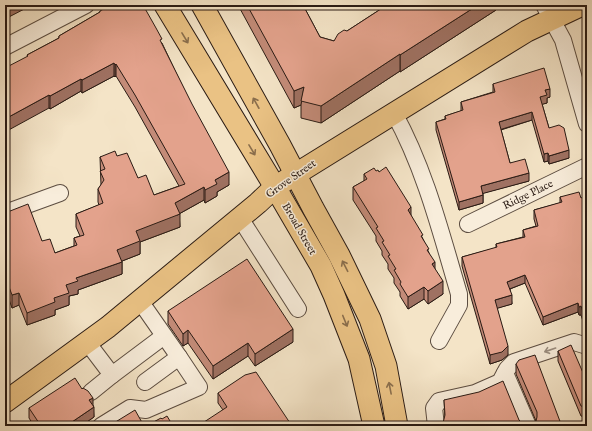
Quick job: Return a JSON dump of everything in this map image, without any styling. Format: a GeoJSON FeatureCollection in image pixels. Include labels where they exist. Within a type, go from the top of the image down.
{"type":"FeatureCollection","features":[{"type":"Feature","properties":{"kind":"main road","name":"Broad Street"},"geometry":{"type":"LineString","coordinates":[[165,5],[275,187],[314,255],[334,295],[359,358],[374,426]]}},
{"type":"Feature","properties":{"kind":"main road","name":"Broad Street"},"geometry":{"type":"LineString","coordinates":[[202,5],[339,255],[370,319],[386,366],[397,426]]}},
{"type":"Feature","properties":{"kind":"main road","name":"Grove Street"},"geometry":{"type":"LineString","coordinates":[[5,402],[140,301],[275,187],[527,31],[547,12],[582,5]]}},
{"type":"Feature","properties":{"kind":"street"},"geometry":{"type":"LineString","coordinates":[[5,47],[86,5]]}},
{"type":"Feature","properties":{"kind":"street"},"geometry":{"type":"LineString","coordinates":[[547,12],[563,40],[587,124]]}},
{"type":"Feature","properties":{"kind":"street"},"geometry":{"type":"LineString","coordinates":[[394,113],[419,164],[459,294],[459,305],[438,341]]}},
{"type":"Feature","properties":{"kind":"street","name":"Ridge Place"},"geometry":{"type":"LineString","coordinates":[[468,224],[587,166]]}},
{"type":"Feature","properties":{"kind":"street"},"geometry":{"type":"LineString","coordinates":[[5,213],[60,193]]}},
{"type":"Feature","properties":{"kind":"street"},"geometry":{"type":"LineString","coordinates":[[240,218],[298,309]]}},
{"type":"Feature","properties":{"kind":"street"},"geometry":{"type":"LineString","coordinates":[[101,426],[130,408],[146,410],[199,387],[140,301]]}},
{"type":"Feature","properties":{"kind":"street"},"geometry":{"type":"LineString","coordinates":[[91,392],[164,336]]}},
{"type":"Feature","properties":{"kind":"street"},"geometry":{"type":"LineString","coordinates":[[87,342],[112,375]]}},
{"type":"Feature","properties":{"kind":"street"},"geometry":{"type":"LineString","coordinates":[[436,426],[434,408],[439,401],[475,393],[500,382],[505,372],[514,362],[574,342],[587,346]]}},
{"type":"Feature","properties":{"kind":"street"},"geometry":{"type":"LineString","coordinates":[[145,382],[179,357]]}},
{"type":"Feature","properties":{"kind":"street"},"geometry":{"type":"LineString","coordinates":[[505,372],[528,426]]}},
{"type":"Feature","properties":{"kind":"building"},"geometry":{"type":"Polygon","coordinates":[[[111,5],[143,5],[162,39],[160,40],[192,104],[229,172],[215,180],[217,184],[205,190],[204,187],[175,203],[180,214],[136,231],[140,241],[117,250],[122,262],[76,278],[78,281],[66,285],[69,293],[54,298],[55,302],[27,313],[19,293],[12,295],[5,276],[5,213],[28,204],[42,241],[50,239],[55,253],[77,245],[74,238],[84,235],[76,214],[103,203],[98,189],[104,180],[100,171],[105,169],[100,157],[115,151],[117,156],[127,153],[138,178],[146,175],[154,195],[185,184],[135,95],[114,63],[50,96],[49,95],[5,119],[5,68],[59,38],[59,36],[111,5]]]}},
{"type":"Feature","properties":{"kind":"building"},"geometry":{"type":"Polygon","coordinates":[[[247,5],[303,5],[320,37],[334,41],[338,34],[344,30],[347,31],[387,5],[478,5],[321,106],[301,101],[304,87],[294,91],[247,5]]]}},
{"type":"Feature","properties":{"kind":"building"},"geometry":{"type":"Polygon","coordinates":[[[544,68],[550,89],[545,90],[547,95],[540,97],[549,128],[559,125],[564,128],[569,150],[549,156],[548,153],[544,154],[532,112],[499,122],[510,163],[525,159],[529,173],[481,186],[483,195],[459,202],[436,122],[446,119],[445,116],[463,110],[461,102],[495,92],[493,84],[544,68]]]}},
{"type":"Feature","properties":{"kind":"building"},"geometry":{"type":"Polygon","coordinates":[[[386,167],[411,207],[408,210],[423,235],[421,236],[429,249],[427,250],[435,262],[432,264],[443,281],[428,291],[424,287],[408,297],[394,270],[396,269],[388,256],[390,255],[382,242],[384,241],[376,228],[378,227],[353,187],[367,179],[364,174],[374,168],[379,172],[386,167]]]}},
{"type":"Feature","properties":{"kind":"building"},"geometry":{"type":"Polygon","coordinates":[[[579,192],[581,198],[583,197],[587,210],[587,325],[581,306],[579,307],[578,303],[543,317],[525,275],[507,282],[512,295],[495,300],[508,346],[502,352],[490,355],[462,257],[497,247],[496,244],[525,237],[523,230],[538,226],[534,210],[562,202],[560,197],[579,192]]]}},
{"type":"Feature","properties":{"kind":"building"},"geometry":{"type":"Polygon","coordinates":[[[247,259],[293,329],[255,354],[248,343],[213,366],[188,330],[183,334],[168,311],[247,259]]]}},
{"type":"Feature","properties":{"kind":"building"},"geometry":{"type":"Polygon","coordinates":[[[571,345],[587,382],[587,408],[581,406],[558,351],[571,345]]]}},
{"type":"Feature","properties":{"kind":"building"},"geometry":{"type":"Polygon","coordinates":[[[535,355],[561,424],[555,426],[538,426],[536,421],[537,412],[516,364],[519,360],[535,355]]]}},
{"type":"Feature","properties":{"kind":"building"},"geometry":{"type":"Polygon","coordinates":[[[256,372],[292,426],[198,426],[227,407],[218,393],[245,375],[256,372]]]}},
{"type":"Feature","properties":{"kind":"building"},"geometry":{"type":"Polygon","coordinates":[[[75,378],[82,389],[83,388],[88,391],[93,398],[89,400],[94,407],[66,426],[41,426],[29,408],[75,378]]]}},
{"type":"Feature","properties":{"kind":"building"},"geometry":{"type":"Polygon","coordinates":[[[503,381],[519,420],[523,424],[518,426],[445,426],[443,423],[445,415],[444,400],[479,392],[503,381]]]}},
{"type":"Feature","properties":{"kind":"building"},"geometry":{"type":"Polygon","coordinates":[[[135,410],[144,426],[109,426],[135,410]]]}},
{"type":"Feature","properties":{"kind":"building"},"geometry":{"type":"Polygon","coordinates":[[[167,416],[173,426],[146,426],[161,418],[162,419],[167,416]]]}}]}
